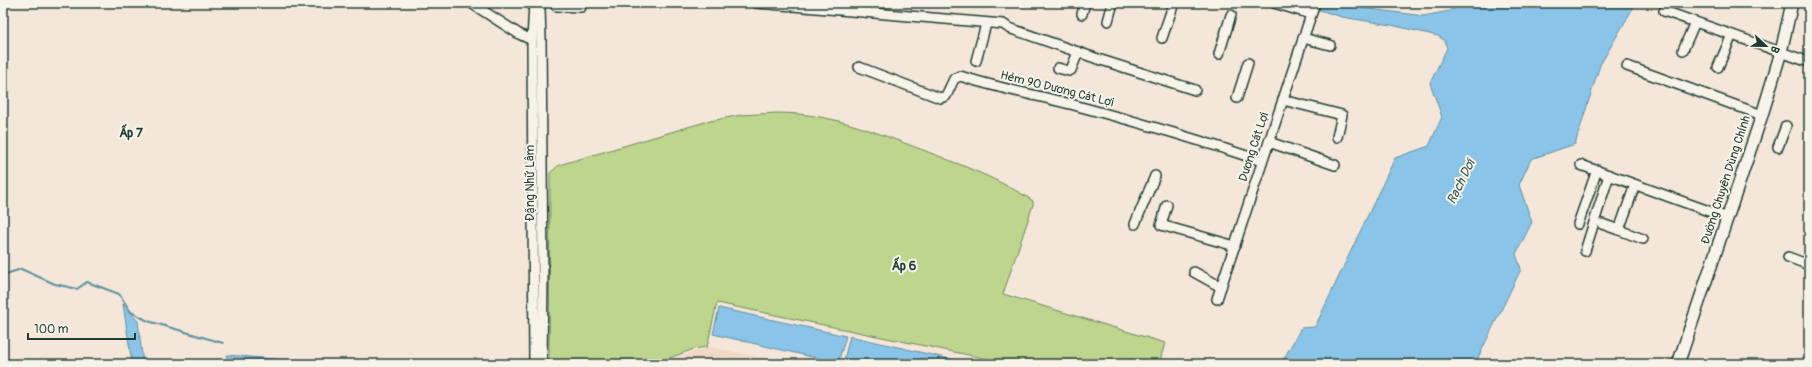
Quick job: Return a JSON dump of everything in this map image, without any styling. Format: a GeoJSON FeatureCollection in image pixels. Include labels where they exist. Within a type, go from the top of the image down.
{"type":"FeatureCollection","features":[{"type":"Feature","properties":{"kind":"street"},"geometry":{"type":"LineString","coordinates":[[471,3],[519,34],[532,40]]}},
{"type":"Feature","properties":{"kind":"street","name":"Đặng Nhữ Lâm"},"geometry":{"type":"LineString","coordinates":[[534,3],[532,40],[534,364]]}},
{"type":"Feature","properties":{"kind":"street","name":"Đặng Nhữ Lâm"},"geometry":{"type":"LineString","coordinates":[[537,3],[540,9],[541,40],[543,271],[542,364]]}},
{"type":"Feature","properties":{"kind":"street"},"geometry":{"type":"LineString","coordinates":[[554,3],[556,6],[581,7]]}},
{"type":"Feature","properties":{"kind":"street"},"geometry":{"type":"LineString","coordinates":[[756,3],[986,24],[1002,24],[1009,28],[1078,52],[1195,90]]}},
{"type":"Feature","properties":{"kind":"street"},"geometry":{"type":"LineString","coordinates":[[1082,14],[1085,3]]}},
{"type":"Feature","properties":{"kind":"street"},"geometry":{"type":"LineString","coordinates":[[1108,20],[1112,3]]}},
{"type":"Feature","properties":{"kind":"street"},"geometry":{"type":"LineString","coordinates":[[1162,38],[1174,3]]}},
{"type":"Feature","properties":{"kind":"street"},"geometry":{"type":"LineString","coordinates":[[1274,3],[1313,9]]}},
{"type":"Feature","properties":{"kind":"street","name":"Đường Chuyên Dùng Chính"},"geometry":{"type":"LineString","coordinates":[[1678,364],[1762,115],[1781,52],[1792,3]]}},
{"type":"Feature","properties":{"kind":"street","name":"Dương Cát Lợi"},"geometry":{"type":"LineString","coordinates":[[1217,299],[1313,9]]}},
{"type":"Feature","properties":{"kind":"street"},"geometry":{"type":"LineString","coordinates":[[1664,11],[1809,62]]}},
{"type":"Feature","properties":{"kind":"street"},"geometry":{"type":"LineString","coordinates":[[1219,54],[1231,15]]}},
{"type":"Feature","properties":{"kind":"street"},"geometry":{"type":"LineString","coordinates":[[1683,50],[1695,22]]}},
{"type":"Feature","properties":{"kind":"street"},"geometry":{"type":"LineString","coordinates":[[976,61],[986,24]]}},
{"type":"Feature","properties":{"kind":"street"},"geometry":{"type":"LineString","coordinates":[[1718,67],[1732,35]]}},
{"type":"Feature","properties":{"kind":"street"},"geometry":{"type":"LineString","coordinates":[[1303,38],[1330,45]]}},
{"type":"Feature","properties":{"kind":"street"},"geometry":{"type":"LineString","coordinates":[[1058,68],[1068,71],[1071,70],[1078,52]]}},
{"type":"Feature","properties":{"kind":"street"},"geometry":{"type":"LineString","coordinates":[[1237,98],[1248,63]]}},
{"type":"Feature","properties":{"kind":"street"},"geometry":{"type":"LineString","coordinates":[[1627,66],[1762,115]]}},
{"type":"Feature","properties":{"kind":"street","name":"Hẻm 90 Dương Cát Lợi"},"geometry":{"type":"LineString","coordinates":[[859,67],[940,98],[946,96],[954,79],[960,76],[989,85],[1080,106],[1148,125],[1262,161]]}},
{"type":"Feature","properties":{"kind":"street"},"geometry":{"type":"LineString","coordinates":[[1283,100],[1342,116],[1337,137]]}},
{"type":"Feature","properties":{"kind":"street"},"geometry":{"type":"LineString","coordinates":[[1778,147],[1786,126]]}},
{"type":"Feature","properties":{"kind":"street"},"geometry":{"type":"LineString","coordinates":[[1269,142],[1335,164]]}},
{"type":"Feature","properties":{"kind":"street"},"geometry":{"type":"LineString","coordinates":[[1581,165],[1728,218]]}},
{"type":"Feature","properties":{"kind":"street"},"geometry":{"type":"LineString","coordinates":[[1578,224],[1597,170]]}},
{"type":"Feature","properties":{"kind":"street"},"geometry":{"type":"LineString","coordinates":[[1585,251],[1609,175]]}},
{"type":"Feature","properties":{"kind":"street"},"geometry":{"type":"LineString","coordinates":[[1135,224],[1156,176]]}},
{"type":"Feature","properties":{"kind":"street"},"geometry":{"type":"LineString","coordinates":[[1619,230],[1635,185]]}},
{"type":"Feature","properties":{"kind":"street"},"geometry":{"type":"LineString","coordinates":[[1167,205],[1161,225],[1234,246]]}},
{"type":"Feature","properties":{"kind":"street"},"geometry":{"type":"LineString","coordinates":[[1602,224],[1643,239]]}},
{"type":"Feature","properties":{"kind":"street"},"geometry":{"type":"LineString","coordinates":[[1788,257],[1809,265]]}},
{"type":"Feature","properties":{"kind":"street"},"geometry":{"type":"LineString","coordinates":[[1194,272],[1221,287]]}},
{"type":"Feature","properties":{"kind":"shaded area"},"geometry":{"type":"Polygon","coordinates":[[[710,347],[794,364],[656,364],[710,347]]]}},
{"type":"Feature","properties":{"kind":"green space"},"geometry":{"type":"Polygon","coordinates":[[[776,113],[815,116],[851,124],[869,130],[976,171],[1027,197],[1033,201],[1033,205],[1003,294],[1165,343],[1159,364],[987,364],[988,359],[717,303],[707,347],[694,349],[653,364],[549,364],[550,173],[559,165],[705,122],[741,115],[776,113]]]}},
{"type":"Feature","properties":{"kind":"water","name":"Rạch Dơi"},"geometry":{"type":"Polygon","coordinates":[[[1297,3],[1342,3],[1362,8],[1424,16],[1449,11],[1462,3],[1636,3],[1600,65],[1575,144],[1531,159],[1519,185],[1532,222],[1516,254],[1521,269],[1475,364],[1281,364],[1301,328],[1315,327],[1395,158],[1429,146],[1442,117],[1430,83],[1447,48],[1444,40],[1438,36],[1391,25],[1342,17],[1297,3]]]}},
{"type":"Feature","properties":{"kind":"water"},"geometry":{"type":"Polygon","coordinates":[[[123,304],[138,321],[143,364],[132,364],[123,304]]]}},
{"type":"Feature","properties":{"kind":"water"},"geometry":{"type":"Polygon","coordinates":[[[719,308],[846,336],[838,363],[713,334],[719,308]]]}},
{"type":"Feature","properties":{"kind":"water"},"geometry":{"type":"Polygon","coordinates":[[[850,336],[967,363],[843,364],[850,336]]]}},
{"type":"Feature","properties":{"kind":"water"},"geometry":{"type":"Polygon","coordinates":[[[227,355],[333,364],[227,364],[227,355]]]}},
{"type":"Feature","properties":{"kind":"waterway"},"geometry":{"type":"LineString","coordinates":[[3,275],[21,269],[55,284],[77,289],[87,282],[119,294],[131,312],[148,321],[223,343]]}},
{"type":"Feature","properties":{"kind":"district","name":"Ấp 7"},"geometry":{"type":"Point","coordinates":[131,133]}},
{"type":"Feature","properties":{"kind":"district","name":"Ấp 6"},"geometry":{"type":"Point","coordinates":[904,266]}}]}
